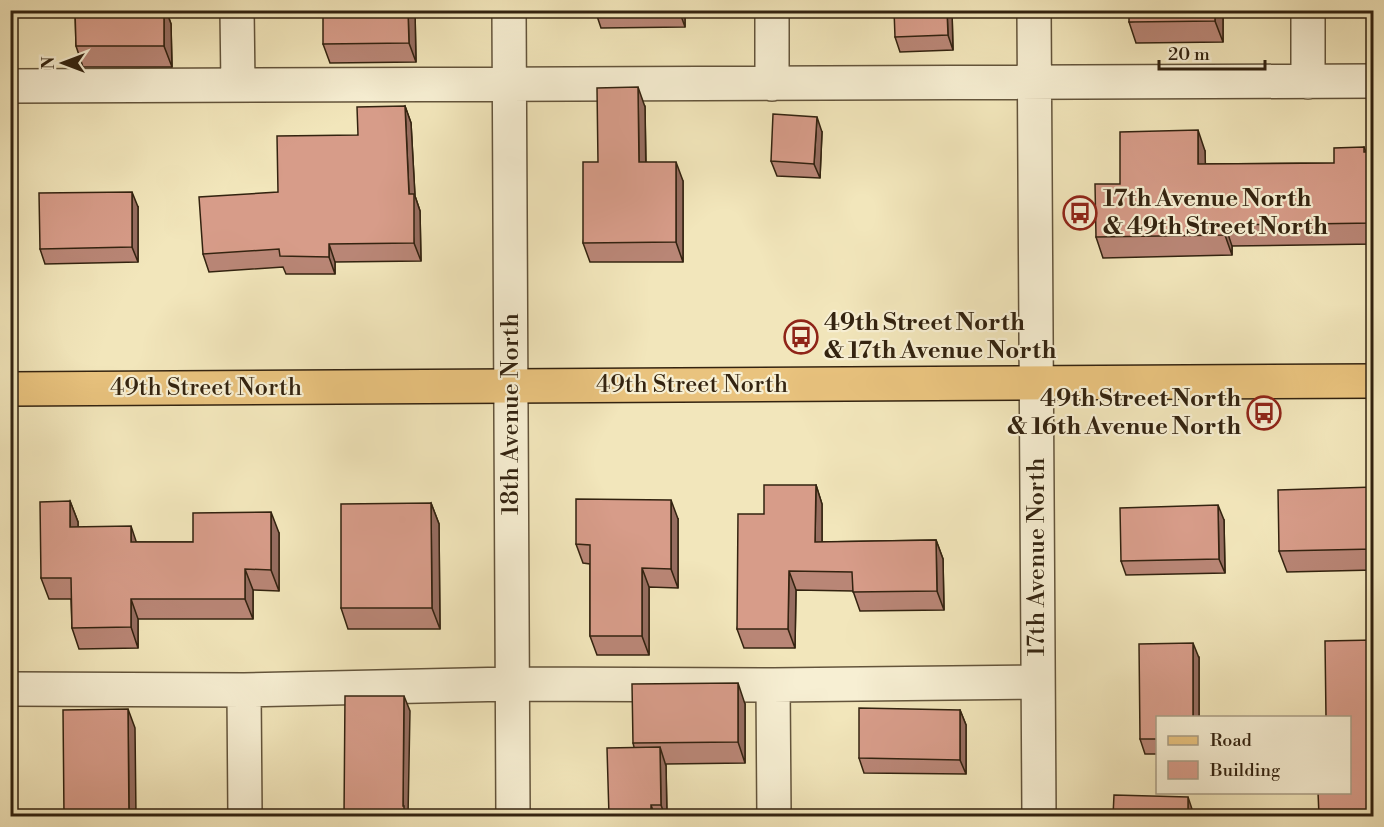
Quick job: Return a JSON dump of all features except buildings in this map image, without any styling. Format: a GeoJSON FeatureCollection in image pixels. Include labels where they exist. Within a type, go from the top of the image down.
{"type":"FeatureCollection","features":[{"type":"Feature","properties":{"kind":"main road","name":"49th Street North"},"geometry":{"type":"LineString","coordinates":[[10,389],[1374,381]]}},
{"type":"Feature","properties":{"kind":"street"},"geometry":{"type":"LineString","coordinates":[[237,10],[238,85]]}},
{"type":"Feature","properties":{"kind":"street","name":"18th Avenue North"},"geometry":{"type":"LineString","coordinates":[[509,10],[513,816]]}},
{"type":"Feature","properties":{"kind":"street"},"geometry":{"type":"LineString","coordinates":[[772,10],[772,84]]}},
{"type":"Feature","properties":{"kind":"street","name":"17th Avenue North"},"geometry":{"type":"LineString","coordinates":[[1034,10],[1038,816]]}},
{"type":"Feature","properties":{"kind":"street"},"geometry":{"type":"LineString","coordinates":[[1308,10],[1308,82]]}},
{"type":"Feature","properties":{"kind":"street"},"geometry":{"type":"LineString","coordinates":[[10,86],[1374,81]]}},
{"type":"Feature","properties":{"kind":"street"},"geometry":{"type":"LineString","coordinates":[[10,689],[244,690],[513,684],[773,686],[1038,682]]}},
{"type":"Feature","properties":{"kind":"street"},"geometry":{"type":"LineString","coordinates":[[773,686],[774,816]]}},
{"type":"Feature","properties":{"kind":"street"},"geometry":{"type":"LineString","coordinates":[[244,690],[245,816]]}},
{"type":"Feature","properties":{"kind":"place","name":"17th Avenue North & 49th Street North"},"geometry":{"type":"Point","coordinates":[1080,213]}},
{"type":"Feature","properties":{"kind":"place","name":"49th Street North & 17th Avenue North"},"geometry":{"type":"Point","coordinates":[801,337]}},
{"type":"Feature","properties":{"kind":"place","name":"49th Street North & 16th Avenue North"},"geometry":{"type":"Point","coordinates":[1264,413]}}]}
